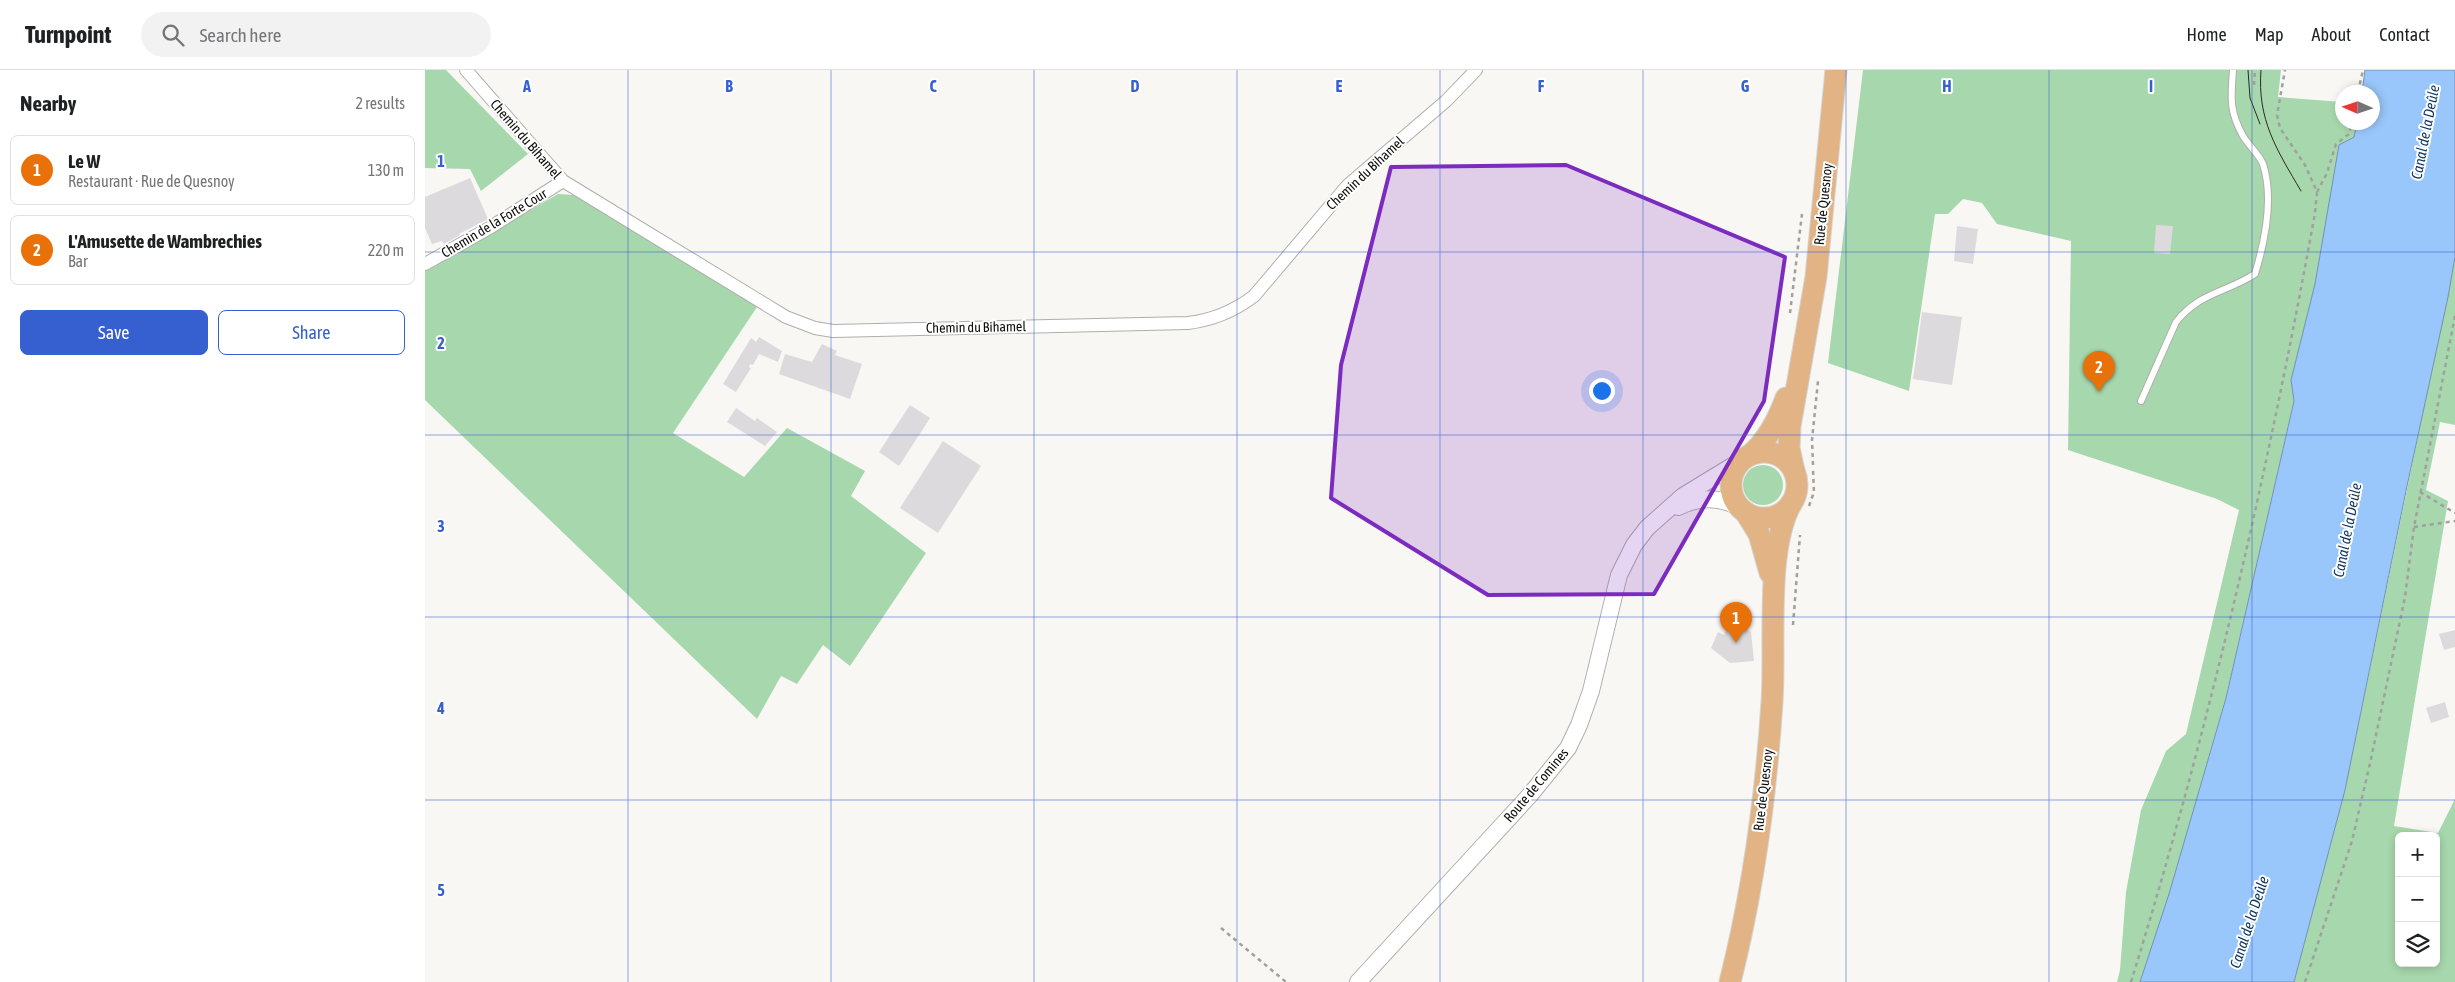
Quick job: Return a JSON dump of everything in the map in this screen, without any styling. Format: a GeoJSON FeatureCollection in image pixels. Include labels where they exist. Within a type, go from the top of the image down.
{"type":"FeatureCollection","features":[{"type":"Feature","properties":{"kind":"main road","name":"Rue de Quesnoy"},"geometry":{"type":"LineString","coordinates":[[1794,471],[1790,458],[1789,437],[1816,277],[1836,70]]}},
{"type":"Feature","properties":{"kind":"main road","name":"Rue de Quesnoy"},"geometry":{"type":"LineString","coordinates":[[1746,458],[1765,440],[1780,413],[1805,338]]}},
{"type":"Feature","properties":{"kind":"main road"},"geometry":{"type":"LineString","coordinates":[[1764,452],[1778,454],[1789,463],[1794,471],[1797,485],[1791,504],[1785,511],[1773,517],[1759,518],[1742,510],[1734,499],[1731,485],[1733,472],[1746,458],[1764,452]]}},
{"type":"Feature","properties":{"kind":"main road","name":"Rue de Quesnoy"},"geometry":{"type":"LineString","coordinates":[[1730,982],[1747,908],[1761,812],[1775,669],[1774,595],[1781,529],[1791,504]]}},
{"type":"Feature","properties":{"kind":"main road","name":"Rue de Quesnoy"},"geometry":{"type":"LineString","coordinates":[[1742,510],[1759,534],[1774,595]]}},
{"type":"Feature","properties":{"kind":"street","name":"Chemin du Bihamel"},"geometry":{"type":"LineString","coordinates":[[466,70],[563,181],[773,309],[815,328],[844,331],[945,327],[1188,323],[1220,316],[1237,308],[1254,296],[1348,185],[1446,101],[1475,70]]}},
{"type":"Feature","properties":{"kind":"street","name":"Chemin de la Forte Cour"},"geometry":{"type":"LineString","coordinates":[[425,264],[491,227],[563,181]]}},
{"type":"Feature","properties":{"kind":"street","name":"Route de Comines"},"geometry":{"type":"LineString","coordinates":[[1358,982],[1530,795],[1567,748],[1579,726],[1591,691],[1611,601],[1624,562],[1641,535],[1683,496],[1746,458]]}},
{"type":"Feature","properties":{"kind":"street","name":"Route de Comines"},"geometry":{"type":"LineString","coordinates":[[1654,521],[1683,505],[1699,500],[1723,500],[1742,510]]}},
{"type":"Feature","properties":{"kind":"lane"},"geometry":{"type":"LineString","coordinates":[[2141,401],[2176,322],[2196,301],[2255,274],[2258,264],[2266,224],[2267,185],[2262,163],[2243,136],[2230,106],[2233,70]]}},
{"type":"Feature","properties":{"kind":"path"},"geometry":{"type":"LineString","coordinates":[[2254,85],[2255,70]]}},
{"type":"Feature","properties":{"kind":"path"},"geometry":{"type":"LineString","coordinates":[[2285,70],[2277,115],[2280,128],[2305,166],[2317,192]]}},
{"type":"Feature","properties":{"kind":"path"},"geometry":{"type":"LineString","coordinates":[[2360,85],[2363,70]]}},
{"type":"Feature","properties":{"kind":"path"},"geometry":{"type":"LineString","coordinates":[[2131,982],[2183,811],[2213,694],[2254,515],[2304,271],[2317,192],[2327,173],[2336,144],[2349,134],[2350,130]]}},
{"type":"Feature","properties":{"kind":"path"},"geometry":{"type":"LineString","coordinates":[[1789,316],[1804,206]]}},
{"type":"Feature","properties":{"kind":"path"},"geometry":{"type":"LineString","coordinates":[[2305,982],[2352,841],[2405,597],[2420,492],[2455,316]]}},
{"type":"Feature","properties":{"kind":"path"},"geometry":{"type":"LineString","coordinates":[[2420,492],[2455,513]]}},
{"type":"Feature","properties":{"kind":"path"},"geometry":{"type":"LineString","coordinates":[[2414,527],[2455,521]]}},
{"type":"Feature","properties":{"kind":"path"},"geometry":{"type":"LineString","coordinates":[[1221,928],[1286,982]]}},
{"type":"Feature","properties":{"kind":"highlighted area"},"geometry":{"type":"Polygon","coordinates":[[[1566,165],[1785,257],[1764,401],[1654,594],[1488,595],[1331,498],[1341,365],[1391,167],[1566,165]]]}},
{"type":"Feature","properties":{"kind":"green space"},"geometry":{"type":"Polygon","coordinates":[[[425,70],[446,70],[528,154],[481,191],[470,169],[425,168],[425,70]]]}},
{"type":"Feature","properties":{"kind":"green space"},"geometry":{"type":"Polygon","coordinates":[[[1863,70],[2281,70],[2278,97],[2335,101],[2335,130],[2356,130],[2354,137],[2339,145],[2315,284],[2291,380],[2294,400],[2226,697],[2169,894],[2140,982],[2117,982],[2120,970],[2126,892],[2141,810],[2166,751],[2186,734],[2239,510],[2217,499],[2068,450],[2071,241],[1997,224],[1982,203],[1963,199],[1948,214],[1935,214],[1909,391],[1828,363],[1863,70]]]}},
{"type":"Feature","properties":{"kind":"green space"},"geometry":{"type":"Polygon","coordinates":[[[558,194],[576,195],[759,304],[673,433],[744,477],[787,428],[865,471],[851,496],[926,553],[850,666],[823,645],[797,684],[781,676],[757,719],[425,400],[425,271],[558,194]]]}},
{"type":"Feature","properties":{"kind":"green space"},"geometry":{"type":"Polygon","coordinates":[[[2455,257],[2455,425],[2440,422],[2426,490],[2448,501],[2394,826],[2432,832],[2395,832],[2395,967],[2440,967],[2438,832],[2455,799],[2455,982],[2294,982],[2345,790],[2455,257]]]}},
{"type":"Feature","properties":{"kind":"green space"},"geometry":{"type":"Polygon","coordinates":[[[1763,465],[1777,471],[1783,485],[1777,499],[1763,505],[1749,499],[1743,485],[1749,471],[1763,465]]]}},
{"type":"Feature","properties":{"kind":"water","name":"Canal de la Deûle"},"geometry":{"type":"Polygon","coordinates":[[[2365,70],[2455,70],[2455,257],[2345,790],[2294,982],[2140,982],[2169,894],[2226,698],[2294,401],[2291,380],[2315,284],[2339,145],[2354,137],[2356,130],[2380,130],[2380,85],[2363,85],[2365,70]]]}},
{"type":"Feature","properties":{"kind":"building"},"geometry":{"type":"Polygon","coordinates":[[[470,178],[488,219],[444,244],[442,241],[432,244],[425,228],[425,197],[470,178]]]}},
{"type":"Feature","properties":{"kind":"building"},"geometry":{"type":"Polygon","coordinates":[[[2156,225],[2173,226],[2170,254],[2154,253],[2156,225]]]}},
{"type":"Feature","properties":{"kind":"building"},"geometry":{"type":"Polygon","coordinates":[[[1957,226],[1978,229],[1973,264],[1954,261],[1957,226]]]}},
{"type":"Feature","properties":{"kind":"building"},"geometry":{"type":"Polygon","coordinates":[[[1922,312],[1962,317],[1952,385],[1913,379],[1922,312]]]}},
{"type":"Feature","properties":{"kind":"building"},"geometry":{"type":"Polygon","coordinates":[[[759,337],[782,351],[778,362],[759,354],[753,365],[750,364],[749,367],[751,368],[736,392],[723,384],[751,338],[756,342],[759,337]]]}},
{"type":"Feature","properties":{"kind":"building"},"geometry":{"type":"Polygon","coordinates":[[[822,344],[837,351],[835,355],[862,364],[850,399],[779,374],[785,354],[812,362],[822,344]]]}},
{"type":"Feature","properties":{"kind":"building"},"geometry":{"type":"Polygon","coordinates":[[[910,405],[930,418],[899,466],[879,452],[910,405]]]}},
{"type":"Feature","properties":{"kind":"building"},"geometry":{"type":"Polygon","coordinates":[[[736,408],[755,421],[757,418],[777,432],[765,446],[727,422],[736,408]]]}},
{"type":"Feature","properties":{"kind":"building"},"geometry":{"type":"Polygon","coordinates":[[[943,441],[981,466],[938,533],[900,508],[943,441]]]}},
{"type":"Feature","properties":{"kind":"building"},"geometry":{"type":"Polygon","coordinates":[[[1730,620],[1751,632],[1754,661],[1730,663],[1711,648],[1718,632],[1724,635],[1730,620]]]}},
{"type":"Feature","properties":{"kind":"building"},"geometry":{"type":"Polygon","coordinates":[[[2455,630],[2455,647],[2444,650],[2439,634],[2455,630]]]}},
{"type":"Feature","properties":{"kind":"building"},"geometry":{"type":"Polygon","coordinates":[[[2445,702],[2449,717],[2431,723],[2426,708],[2445,702]]]}},
{"type":"Feature","properties":{"kind":"tram line"},"geometry":{"type":"LineString","coordinates":[[2248,70],[2250,98],[2260,124]]}},
{"type":"Feature","properties":{"kind":"tram line"},"geometry":{"type":"LineString","coordinates":[[2261,70],[2262,104],[2270,134],[2301,191]]}},
{"type":"Feature","properties":{"kind":"place","name":"L'Amusette de Wambrechies"},"geometry":{"type":"Point","coordinates":[2099,392]}},
{"type":"Feature","properties":{"kind":"place","name":"Le W"},"geometry":{"type":"Point","coordinates":[1736,643]}}]}
